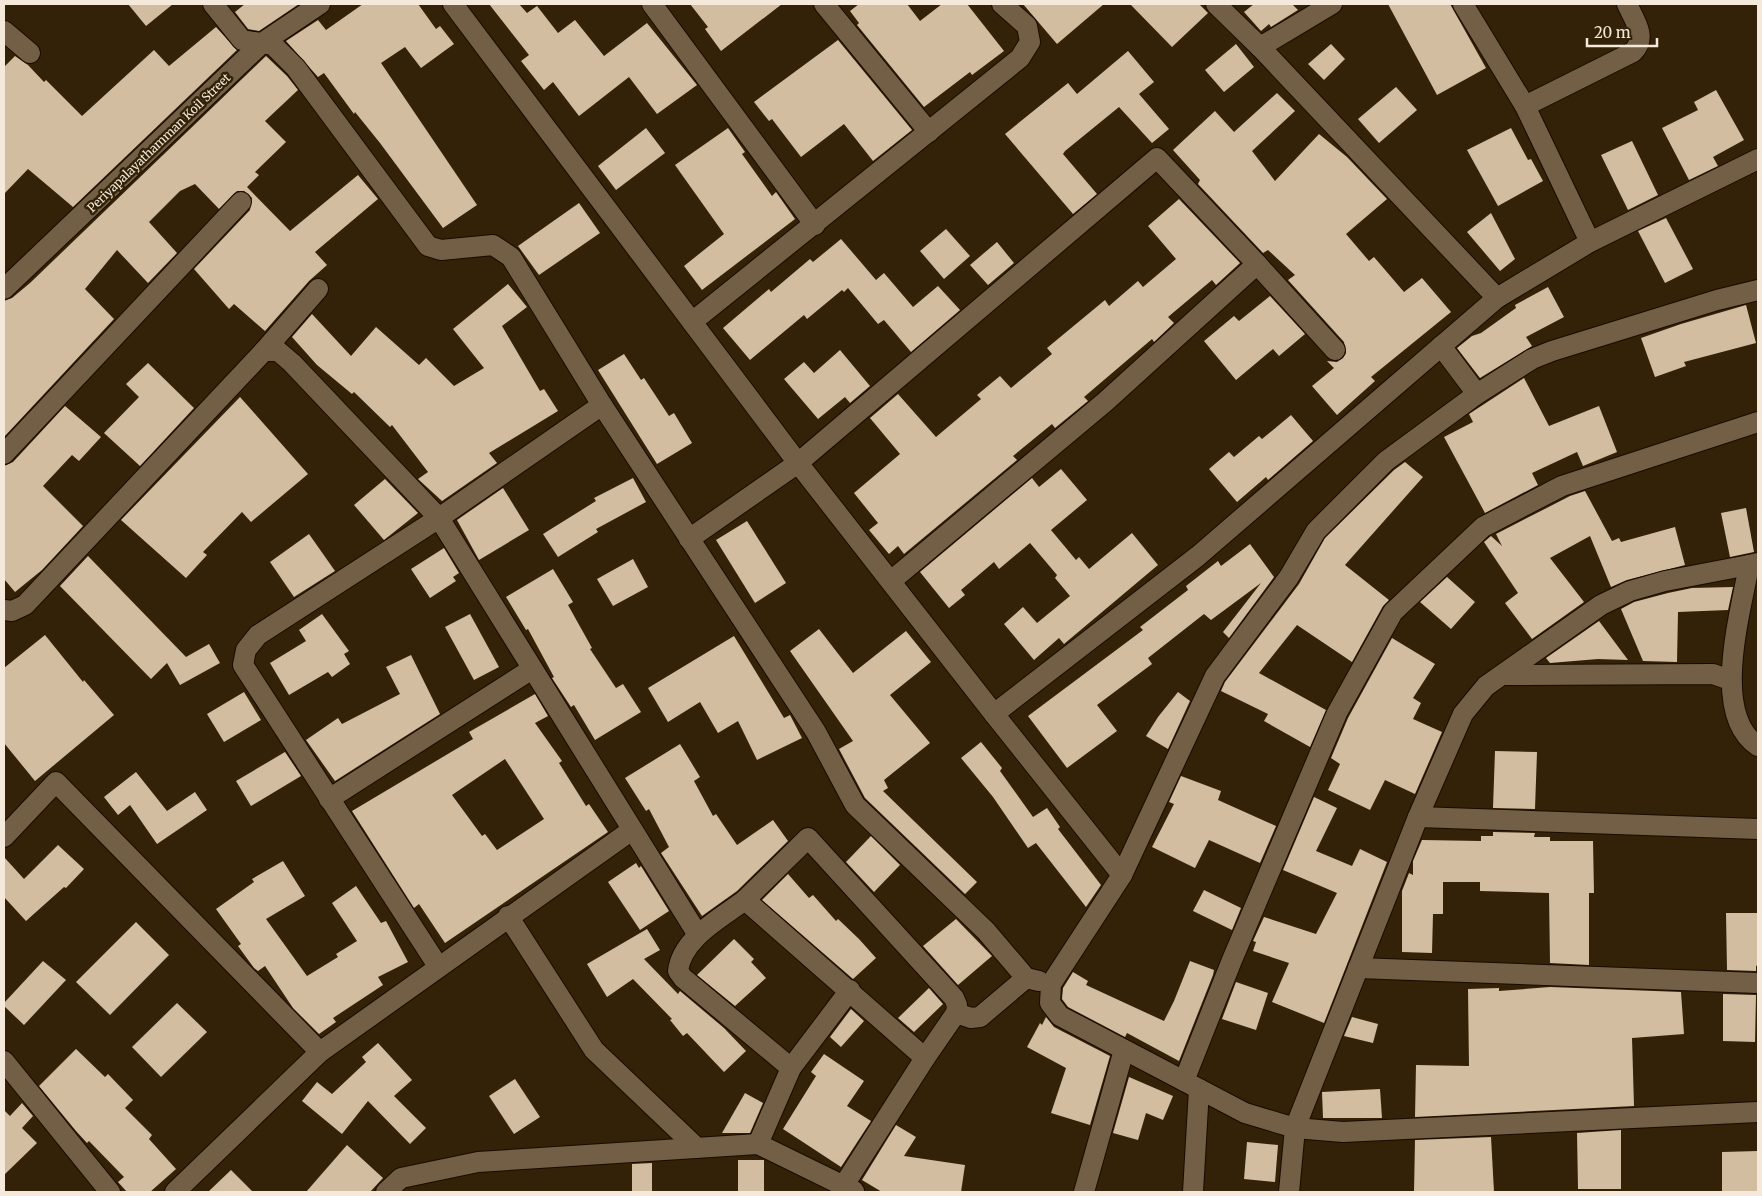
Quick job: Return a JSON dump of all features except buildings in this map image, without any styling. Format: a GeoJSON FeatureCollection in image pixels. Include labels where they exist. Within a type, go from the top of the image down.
{"type":"FeatureCollection","features":[{"type":"Feature","properties":{"kind":"street"},"geometry":{"type":"LineString","coordinates":[[212,4],[242,40],[262,43],[277,48],[296,68],[428,246],[441,250],[493,245],[511,257],[602,405],[816,732],[855,805],[986,931],[1026,978],[1051,984]]}},
{"type":"Feature","properties":{"kind":"street","name":"Periyapalayathamman Koil Street"},"geometry":{"type":"LineString","coordinates":[[4,289],[262,43],[320,4]]}},
{"type":"Feature","properties":{"kind":"street"},"geometry":{"type":"LineString","coordinates":[[454,4],[798,463],[1122,875]]}},
{"type":"Feature","properties":{"kind":"street"},"geometry":{"type":"LineString","coordinates":[[652,4],[815,225]]}},
{"type":"Feature","properties":{"kind":"street"},"geometry":{"type":"LineString","coordinates":[[824,4],[929,132]]}},
{"type":"Feature","properties":{"kind":"street"},"geometry":{"type":"LineString","coordinates":[[692,322],[815,225],[1020,58],[1030,42],[1027,26],[1002,4]]}},
{"type":"Feature","properties":{"kind":"street"},"geometry":{"type":"LineString","coordinates":[[1216,4],[1260,47],[1497,298]]}},
{"type":"Feature","properties":{"kind":"street"},"geometry":{"type":"LineString","coordinates":[[1260,47],[1332,4]]}},
{"type":"Feature","properties":{"kind":"street"},"geometry":{"type":"LineString","coordinates":[[1463,4],[1525,106],[1590,242]]}},
{"type":"Feature","properties":{"kind":"street"},"geometry":{"type":"LineString","coordinates":[[1525,106],[1634,52],[1641,39],[1627,4]]}},
{"type":"Feature","properties":{"kind":"street"},"geometry":{"type":"LineString","coordinates":[[4,31],[30,53]]}},
{"type":"Feature","properties":{"kind":"street"},"geometry":{"type":"LineString","coordinates":[[689,539],[798,463],[1157,158],[1335,350]]}},
{"type":"Feature","properties":{"kind":"street"},"geometry":{"type":"LineString","coordinates":[[994,714],[1198,556],[1497,298],[1590,242],[1758,159]]}},
{"type":"Feature","properties":{"kind":"street"},"geometry":{"type":"LineString","coordinates":[[4,454],[241,202]]}},
{"type":"Feature","properties":{"kind":"street"},"geometry":{"type":"LineString","coordinates":[[891,581],[1105,402],[1257,264]]}},
{"type":"Feature","properties":{"kind":"street"},"geometry":{"type":"LineString","coordinates":[[4,610],[12,610],[24,605],[264,351],[318,289]]}},
{"type":"Feature","properties":{"kind":"street"},"geometry":{"type":"LineString","coordinates":[[1758,290],[1717,300],[1552,351],[1532,359],[1477,394],[1386,461],[1316,531],[1289,577],[1216,676],[1122,875],[1051,984],[1050,1002],[1060,1016],[1245,1113],[1295,1128],[1343,1132],[1758,1112]]}},
{"type":"Feature","properties":{"kind":"street"},"geometry":{"type":"LineString","coordinates":[[1441,346],[1477,394]]}},
{"type":"Feature","properties":{"kind":"street"},"geometry":{"type":"LineString","coordinates":[[264,351],[278,351],[292,363],[439,518],[698,935]]}},
{"type":"Feature","properties":{"kind":"street"},"geometry":{"type":"LineString","coordinates":[[438,966],[243,666],[246,650],[258,635],[439,518],[602,405]]}},
{"type":"Feature","properties":{"kind":"street"},"geometry":{"type":"LineString","coordinates":[[1193,1192],[1192,1085],[1232,960],[1337,713],[1394,612],[1484,527],[1562,486],[1758,422]]}},
{"type":"Feature","properties":{"kind":"street"},"geometry":{"type":"LineString","coordinates":[[1290,1192],[1295,1128],[1418,817],[1463,714],[1486,686],[1601,605],[1630,592],[1665,582],[1754,564],[1730,680],[1734,709],[1739,726],[1748,739],[1758,746]]}},
{"type":"Feature","properties":{"kind":"street"},"geometry":{"type":"LineString","coordinates":[[330,799],[532,669]]}},
{"type":"Feature","properties":{"kind":"street"},"geometry":{"type":"LineString","coordinates":[[1502,674],[1713,674],[1730,680]]}},
{"type":"Feature","properties":{"kind":"street"},"geometry":{"type":"LineString","coordinates":[[4,837],[56,782],[320,1052]]}},
{"type":"Feature","properties":{"kind":"street"},"geometry":{"type":"LineString","coordinates":[[1418,817],[1758,829]]}},
{"type":"Feature","properties":{"kind":"street"},"geometry":{"type":"LineString","coordinates":[[175,1192],[320,1052],[508,916],[632,830]]}},
{"type":"Feature","properties":{"kind":"street"},"geometry":{"type":"LineString","coordinates":[[386,1192],[401,1178],[478,1162],[758,1144],[850,1189],[925,1058],[956,1013],[957,1005],[954,998],[808,838],[745,900],[698,935],[679,958],[678,971],[683,978],[791,1068]]}},
{"type":"Feature","properties":{"kind":"street"},"geometry":{"type":"LineString","coordinates":[[745,900],[850,990],[925,1058]]}},
{"type":"Feature","properties":{"kind":"street"},"geometry":{"type":"LineString","coordinates":[[508,916],[594,1050],[697,1148]]}},
{"type":"Feature","properties":{"kind":"street"},"geometry":{"type":"LineString","coordinates":[[1358,968],[1758,983]]}},
{"type":"Feature","properties":{"kind":"street"},"geometry":{"type":"LineString","coordinates":[[956,1013],[971,1018],[980,1017],[1026,978]]}},
{"type":"Feature","properties":{"kind":"street"},"geometry":{"type":"LineString","coordinates":[[758,1144],[791,1068],[850,990]]}},
{"type":"Feature","properties":{"kind":"street"},"geometry":{"type":"LineString","coordinates":[[1084,1192],[1124,1050]]}},
{"type":"Feature","properties":{"kind":"street"},"geometry":{"type":"LineString","coordinates":[[4,1061],[110,1192]]}}]}
